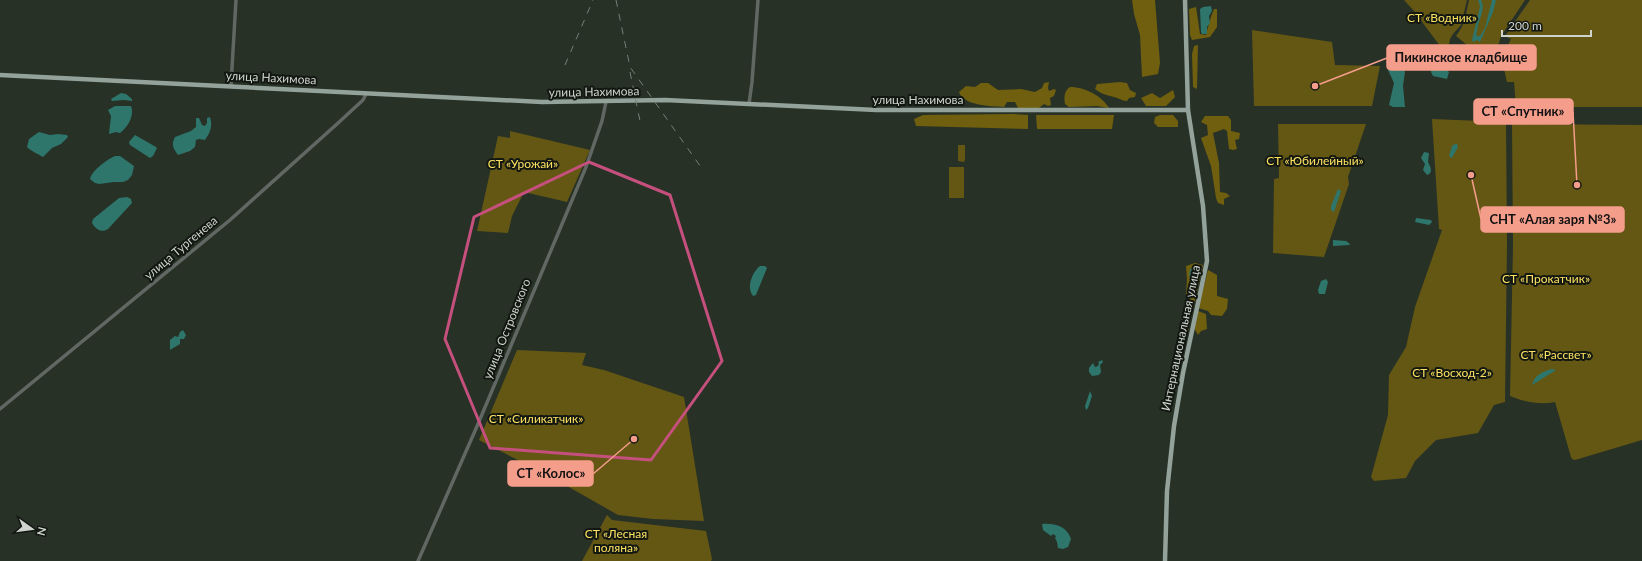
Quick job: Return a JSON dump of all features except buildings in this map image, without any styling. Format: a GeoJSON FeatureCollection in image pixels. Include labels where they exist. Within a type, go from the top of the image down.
{"type":"FeatureCollection","features":[{"type":"Feature","properties":{"kind":"main road","name":"Интернациональная улица"},"geometry":{"type":"LineString","coordinates":[[1165,561],[1167,491],[1174,426],[1183,373],[1208,262],[1204,213],[1188,110],[1185,0]]}},
{"type":"Feature","properties":{"kind":"main road","name":"улица Нахимова"},"geometry":{"type":"LineString","coordinates":[[0,75],[231,85],[366,94],[542,102],[665,100],[882,110],[1188,110]]}},
{"type":"Feature","properties":{"kind":"street"},"geometry":{"type":"LineString","coordinates":[[231,85],[236,0]]}},
{"type":"Feature","properties":{"kind":"street"},"geometry":{"type":"LineString","coordinates":[[749,104],[758,0]]}},
{"type":"Feature","properties":{"kind":"street","name":"улица Тургенева"},"geometry":{"type":"LineString","coordinates":[[0,409],[230,220],[363,100],[366,94]]}},
{"type":"Feature","properties":{"kind":"street","name":"улица Островского"},"geometry":{"type":"LineString","coordinates":[[418,561],[478,424],[586,167],[602,121],[606,102]]}},
{"type":"Feature","properties":{"kind":"highlighted area"},"geometry":{"type":"Polygon","coordinates":[[[589,162],[670,195],[722,361],[651,460],[490,448],[445,339],[474,217],[589,162]]]}},
{"type":"Feature","properties":{"kind":"green space","name":"СТ «Водник»"},"geometry":{"type":"Polygon","coordinates":[[[1404,0],[1467,0],[1461,25],[1450,39],[1448,50],[1443,50],[1404,0]]]}},
{"type":"Feature","properties":{"kind":"green space"},"geometry":{"type":"Polygon","coordinates":[[[1469,0],[1525,0],[1501,36],[1494,59],[1482,55],[1478,49],[1467,45],[1456,36],[1466,15],[1469,0]]]}},
{"type":"Feature","properties":{"kind":"green space"},"geometry":{"type":"Polygon","coordinates":[[[1530,0],[1642,0],[1642,107],[1516,107],[1514,82],[1507,82],[1504,69],[1503,60],[1505,51],[1511,39],[1505,36],[1530,0]]]}},
{"type":"Feature","properties":{"kind":"green space"},"geometry":{"type":"Polygon","coordinates":[[[1252,30],[1332,42],[1335,65],[1380,66],[1372,106],[1254,106],[1252,30]]]}},
{"type":"Feature","properties":{"kind":"green space","name":"СТ «Восход-2»"},"geometry":{"type":"Polygon","coordinates":[[[1432,119],[1506,122],[1507,243],[1505,402],[1494,405],[1478,433],[1436,440],[1415,461],[1406,478],[1374,481],[1371,477],[1388,415],[1389,375],[1406,347],[1415,307],[1442,230],[1439,229],[1432,119]]]}},
{"type":"Feature","properties":{"kind":"green space","name":"СТ «Юбилейный»"},"geometry":{"type":"Polygon","coordinates":[[[1278,124],[1366,124],[1348,177],[1349,184],[1324,257],[1273,253],[1274,179],[1279,178],[1278,124]]]}},
{"type":"Feature","properties":{"kind":"green space"},"geometry":{"type":"Polygon","coordinates":[[[1512,124],[1642,125],[1642,440],[1575,460],[1571,457],[1555,402],[1532,402],[1510,396],[1513,245],[1512,124]]]}},
{"type":"Feature","properties":{"kind":"green space","name":"СТ «Урожай»"},"geometry":{"type":"Polygon","coordinates":[[[510,131],[590,150],[567,202],[524,192],[512,216],[508,233],[477,231],[498,136],[510,138],[510,131]]]}},
{"type":"Feature","properties":{"kind":"green space"},"geometry":{"type":"Polygon","coordinates":[[[958,145],[965,145],[964,162],[958,161],[958,145]]]}},
{"type":"Feature","properties":{"kind":"green space"},"geometry":{"type":"Polygon","coordinates":[[[949,167],[964,167],[964,198],[949,198],[949,167]]]}},
{"type":"Feature","properties":{"kind":"green space","name":"СТ «Силикатчик»"},"geometry":{"type":"Polygon","coordinates":[[[517,350],[586,353],[582,365],[604,370],[684,397],[704,521],[653,519],[618,515],[560,482],[479,440],[517,350]]]}},
{"type":"Feature","properties":{"kind":"green space","name":"СТ «Лесная поляна»"},"geometry":{"type":"Polygon","coordinates":[[[607,515],[612,520],[706,531],[712,559],[711,561],[582,561],[607,515]]]}},
{"type":"Feature","properties":{"kind":"shaded area"},"geometry":{"type":"Polygon","coordinates":[[[1132,0],[1155,0],[1160,63],[1158,74],[1142,77],[1140,35],[1132,0]]]}},
{"type":"Feature","properties":{"kind":"shaded area"},"geometry":{"type":"Polygon","coordinates":[[[1196,7],[1200,34],[1206,35],[1214,9],[1217,9],[1217,27],[1210,37],[1192,40],[1190,35],[1189,9],[1196,7]]]}},
{"type":"Feature","properties":{"kind":"shaded area"},"geometry":{"type":"Polygon","coordinates":[[[1198,45],[1197,89],[1193,87],[1192,54],[1194,46],[1198,45]]]}},
{"type":"Feature","properties":{"kind":"shaded area"},"geometry":{"type":"Polygon","coordinates":[[[1049,82],[1049,91],[1054,89],[1056,90],[1054,96],[1050,98],[1051,105],[1048,106],[1044,104],[1039,108],[1018,108],[1015,102],[1007,102],[1004,107],[986,106],[966,100],[959,92],[966,86],[975,87],[981,83],[988,83],[998,90],[1021,89],[1035,92],[1042,88],[1044,83],[1049,82]]]}},
{"type":"Feature","properties":{"kind":"shaded area"},"geometry":{"type":"Polygon","coordinates":[[[1120,82],[1127,83],[1130,90],[1136,93],[1135,97],[1124,101],[1103,94],[1095,89],[1097,84],[1120,82]]]}},
{"type":"Feature","properties":{"kind":"shaded area"},"geometry":{"type":"Polygon","coordinates":[[[1070,87],[1087,90],[1098,96],[1109,108],[1097,106],[1069,107],[1065,104],[1065,97],[1067,90],[1070,87]]]}},
{"type":"Feature","properties":{"kind":"shaded area"},"geometry":{"type":"Polygon","coordinates":[[[1173,90],[1175,97],[1166,106],[1146,106],[1141,98],[1152,93],[1160,98],[1173,90]]]}},
{"type":"Feature","properties":{"kind":"shaded area"},"geometry":{"type":"Polygon","coordinates":[[[923,115],[1028,115],[1028,129],[916,126],[914,119],[923,115]]]}},
{"type":"Feature","properties":{"kind":"shaded area"},"geometry":{"type":"Polygon","coordinates":[[[1036,115],[1114,115],[1112,129],[1037,129],[1036,115]]]}},
{"type":"Feature","properties":{"kind":"shaded area"},"geometry":{"type":"Polygon","coordinates":[[[1160,115],[1173,115],[1178,121],[1178,127],[1158,127],[1154,123],[1155,117],[1160,115]]]}},
{"type":"Feature","properties":{"kind":"shaded area"},"geometry":{"type":"Polygon","coordinates":[[[1205,116],[1228,116],[1231,120],[1231,131],[1240,133],[1239,139],[1235,140],[1237,149],[1233,150],[1229,149],[1227,131],[1224,129],[1213,133],[1219,163],[1220,192],[1226,193],[1230,196],[1224,199],[1224,205],[1218,203],[1216,198],[1211,166],[1201,138],[1208,135],[1207,125],[1201,122],[1205,116]]]}},
{"type":"Feature","properties":{"kind":"shaded area"},"geometry":{"type":"Polygon","coordinates":[[[1195,263],[1203,265],[1188,332],[1190,297],[1186,294],[1186,266],[1195,263]]]}},
{"type":"Feature","properties":{"kind":"shaded area"},"geometry":{"type":"Polygon","coordinates":[[[1208,270],[1217,275],[1217,296],[1228,299],[1227,309],[1222,316],[1211,315],[1208,311],[1198,308],[1208,270]]]}},
{"type":"Feature","properties":{"kind":"shaded area"},"geometry":{"type":"Polygon","coordinates":[[[1198,311],[1206,314],[1207,329],[1201,331],[1198,335],[1194,328],[1198,311]]]}},
{"type":"Feature","properties":{"kind":"water"},"geometry":{"type":"Polygon","coordinates":[[[1478,0],[1481,0],[1483,5],[1476,35],[1480,36],[1485,28],[1492,0],[1496,0],[1493,12],[1480,42],[1477,40],[1473,42],[1472,40],[1480,6],[1478,0]]]}},
{"type":"Feature","properties":{"kind":"water"},"geometry":{"type":"Polygon","coordinates":[[[1211,6],[1212,11],[1209,16],[1210,23],[1207,27],[1207,34],[1202,34],[1200,9],[1211,6]]]}},
{"type":"Feature","properties":{"kind":"water"},"geometry":{"type":"Polygon","coordinates":[[[1439,64],[1442,66],[1446,64],[1449,72],[1447,79],[1433,76],[1431,72],[1432,66],[1437,70],[1439,64]]]}},
{"type":"Feature","properties":{"kind":"water"},"geometry":{"type":"Polygon","coordinates":[[[1389,68],[1403,68],[1405,72],[1403,86],[1405,107],[1393,107],[1389,105],[1394,83],[1388,70],[1389,68]]]}},
{"type":"Feature","properties":{"kind":"water"},"geometry":{"type":"Polygon","coordinates":[[[121,93],[126,94],[132,99],[132,101],[112,101],[111,99],[121,93]]]}},
{"type":"Feature","properties":{"kind":"water"},"geometry":{"type":"Polygon","coordinates":[[[115,106],[131,106],[132,114],[128,125],[120,133],[116,132],[109,134],[111,116],[108,110],[115,106]]]}},
{"type":"Feature","properties":{"kind":"water"},"geometry":{"type":"Polygon","coordinates":[[[210,117],[210,129],[205,140],[196,140],[195,147],[190,151],[178,155],[173,146],[175,137],[191,131],[196,127],[196,118],[199,118],[202,125],[205,126],[207,123],[207,118],[210,117]]]}},
{"type":"Feature","properties":{"kind":"water"},"geometry":{"type":"Polygon","coordinates":[[[39,132],[50,135],[67,135],[68,137],[61,144],[52,148],[43,157],[27,147],[29,139],[39,132]]]}},
{"type":"Feature","properties":{"kind":"water"},"geometry":{"type":"Polygon","coordinates":[[[135,135],[157,148],[153,156],[150,158],[130,145],[129,142],[135,135]]]}},
{"type":"Feature","properties":{"kind":"water"},"geometry":{"type":"Polygon","coordinates":[[[1457,144],[1458,147],[1452,158],[1449,156],[1452,146],[1457,144]]]}},
{"type":"Feature","properties":{"kind":"water"},"geometry":{"type":"Polygon","coordinates":[[[1424,152],[1429,153],[1428,162],[1431,171],[1427,175],[1423,170],[1425,164],[1421,158],[1424,152]]]}},
{"type":"Feature","properties":{"kind":"water"},"geometry":{"type":"Polygon","coordinates":[[[115,156],[120,156],[134,166],[132,175],[128,180],[123,182],[99,184],[90,179],[97,169],[115,156]]]}},
{"type":"Feature","properties":{"kind":"water"},"geometry":{"type":"Polygon","coordinates":[[[1338,189],[1341,191],[1334,212],[1331,210],[1331,206],[1338,189]]]}},
{"type":"Feature","properties":{"kind":"water"},"geometry":{"type":"Polygon","coordinates":[[[127,197],[131,199],[132,203],[108,229],[101,231],[95,227],[92,223],[93,219],[119,198],[127,197]]]}},
{"type":"Feature","properties":{"kind":"water"},"geometry":{"type":"Polygon","coordinates":[[[1416,218],[1431,220],[1432,222],[1429,225],[1415,222],[1416,218]]]}},
{"type":"Feature","properties":{"kind":"water"},"geometry":{"type":"Polygon","coordinates":[[[1333,240],[1346,241],[1350,244],[1333,246],[1333,240]]]}},
{"type":"Feature","properties":{"kind":"water"},"geometry":{"type":"Polygon","coordinates":[[[760,266],[765,266],[767,268],[756,295],[753,296],[750,289],[751,280],[752,276],[760,266]]]}},
{"type":"Feature","properties":{"kind":"water"},"geometry":{"type":"Polygon","coordinates":[[[1197,267],[1200,269],[1197,284],[1191,284],[1190,270],[1191,268],[1197,267]]]}},
{"type":"Feature","properties":{"kind":"water"},"geometry":{"type":"Polygon","coordinates":[[[1326,279],[1328,282],[1325,294],[1319,294],[1318,290],[1321,281],[1326,279]]]}},
{"type":"Feature","properties":{"kind":"water"},"geometry":{"type":"Polygon","coordinates":[[[183,330],[186,335],[184,339],[180,339],[180,344],[170,350],[170,340],[175,336],[178,337],[180,332],[183,330]]]}},
{"type":"Feature","properties":{"kind":"water"},"geometry":{"type":"Polygon","coordinates":[[[1102,360],[1103,362],[1100,365],[1101,372],[1099,375],[1092,376],[1089,372],[1089,368],[1093,363],[1095,367],[1098,366],[1098,362],[1102,360]]]}},
{"type":"Feature","properties":{"kind":"water"},"geometry":{"type":"Polygon","coordinates":[[[1552,369],[1556,370],[1532,385],[1537,376],[1552,369]]]}},
{"type":"Feature","properties":{"kind":"water"},"geometry":{"type":"Polygon","coordinates":[[[1090,391],[1092,396],[1086,410],[1085,406],[1090,391]]]}},
{"type":"Feature","properties":{"kind":"water"},"geometry":{"type":"Polygon","coordinates":[[[1042,524],[1051,524],[1063,528],[1071,539],[1068,547],[1063,549],[1058,548],[1055,538],[1056,536],[1053,534],[1051,536],[1043,530],[1042,524]]]}},
{"type":"Feature","properties":{"kind":"railway"},"geometry":{"type":"LineString","coordinates":[[565,65],[593,0]]}},
{"type":"Feature","properties":{"kind":"railway"},"geometry":{"type":"LineString","coordinates":[[616,0],[630,67],[703,170]]}},
{"type":"Feature","properties":{"kind":"railway"},"geometry":{"type":"LineString","coordinates":[[630,72],[640,121]]}},
{"type":"Feature","properties":{"kind":"place","name":"Пикинское кладбище"},"geometry":{"type":"Point","coordinates":[1315,86]}},
{"type":"Feature","properties":{"kind":"place","name":"СНТ «Алая заря №3»"},"geometry":{"type":"Point","coordinates":[1471,175]}},
{"type":"Feature","properties":{"kind":"place","name":"СТ «Спутник»"},"geometry":{"type":"Point","coordinates":[1577,185]}},
{"type":"Feature","properties":{"kind":"place","name":"СТ «Колос»"},"geometry":{"type":"Point","coordinates":[634,439]}},
{"type":"Feature","properties":{"kind":"park label","name":"СТ «Прокатчик»"},"geometry":{"type":"Point","coordinates":[1546,279]}},
{"type":"Feature","properties":{"kind":"park label","name":"СТ «Рассвет»"},"geometry":{"type":"Point","coordinates":[1556,355]}}]}
